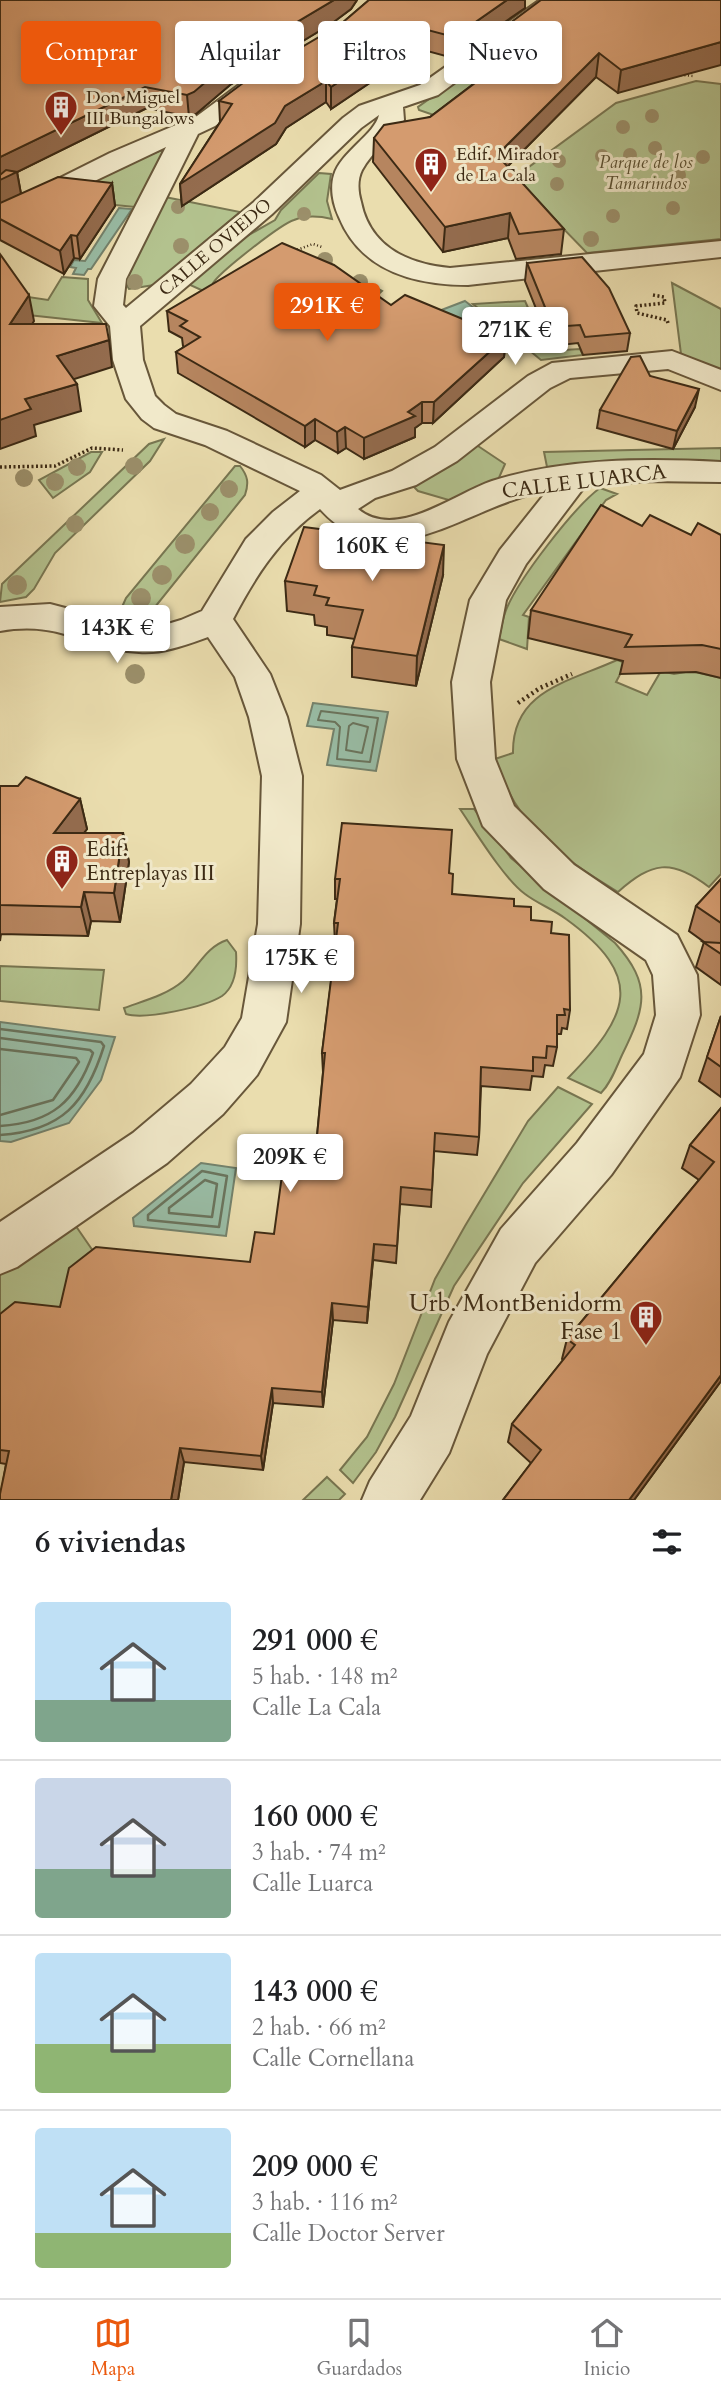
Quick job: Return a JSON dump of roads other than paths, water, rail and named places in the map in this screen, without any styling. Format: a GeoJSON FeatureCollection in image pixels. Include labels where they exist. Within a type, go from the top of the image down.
{"type":"FeatureCollection","features":[{"type":"Feature","properties":{"kind":"street","name":"CALLE OVIEDO"},"geometry":{"type":"LineString","coordinates":[[125,324],[263,208],[352,123],[368,111],[429,90],[555,0]]}},
{"type":"Feature","properties":{"kind":"street"},"geometry":{"type":"LineString","coordinates":[[0,218],[119,158],[206,121],[255,84]]}},
{"type":"Feature","properties":{"kind":"street"},"geometry":{"type":"LineString","coordinates":[[391,105],[392,120],[347,173],[346,199],[354,226],[363,241],[387,260],[417,274],[439,278],[658,258],[721,249]]}},
{"type":"Feature","properties":{"kind":"street"},"geometry":{"type":"LineString","coordinates":[[187,130],[112,279],[107,306],[125,324],[128,360],[141,399],[164,421],[216,438],[330,498]]}},
{"type":"Feature","properties":{"kind":"street"},"geometry":{"type":"LineString","coordinates":[[0,619],[21,614],[47,614],[129,639],[174,637],[215,620],[244,564],[264,537],[285,517],[330,498],[404,478],[446,454],[539,382],[564,369],[673,360],[721,381]]}},
{"type":"Feature","properties":{"kind":"street","name":"CALLE LUARCA"},"geometry":{"type":"LineString","coordinates":[[330,498],[345,518],[362,527],[392,530],[428,522],[494,491],[522,484],[654,468],[721,472]]}},
{"type":"Feature","properties":{"kind":"street"},"geometry":{"type":"LineString","coordinates":[[389,1500],[430,1434],[467,1340],[518,1247],[594,1159],[664,1063],[678,1015],[675,975],[662,948],[559,877],[498,815],[476,759],[471,682],[488,600],[512,558],[574,478]]}},
{"type":"Feature","properties":{"kind":"street"},"geometry":{"type":"LineString","coordinates":[[0,1250],[150,1148],[197,1107],[241,1061],[264,1022],[279,923],[282,776],[268,717],[252,674],[215,620]]}},
{"type":"Feature","properties":{"kind":"water"},"geometry":{"type":"Polygon","coordinates":[[[119,208],[132,209],[91,269],[84,275],[73,274],[76,268],[70,267],[74,260],[85,261],[119,208]]]}},
{"type":"Feature","properties":{"kind":"water"},"geometry":{"type":"Polygon","coordinates":[[[465,301],[487,318],[456,331],[423,317],[465,301]]]}},
{"type":"Feature","properties":{"kind":"water"},"geometry":{"type":"Polygon","coordinates":[[[313,703],[388,712],[376,771],[327,765],[334,729],[307,726],[313,703]]]}},
{"type":"Feature","properties":{"kind":"water"},"geometry":{"type":"Polygon","coordinates":[[[0,1022],[115,1037],[101,1080],[69,1123],[11,1142],[0,1141],[0,1022]]]}},
{"type":"Feature","properties":{"kind":"water"},"geometry":{"type":"Polygon","coordinates":[[[201,1163],[236,1168],[226,1236],[134,1226],[133,1218],[201,1163]]]}},
{"type":"Feature","properties":{"kind":"place","name":"Don Miguel III Bungalows"},"geometry":{"type":"Point","coordinates":[61,137]}},
{"type":"Feature","properties":{"kind":"place","name":"Edif. Mirador de La Cala"},"geometry":{"type":"Point","coordinates":[431,194]}},
{"type":"Feature","properties":{"kind":"place","name":"Edif. Entreplayas III"},"geometry":{"type":"Point","coordinates":[62,891]}},
{"type":"Feature","properties":{"kind":"place","name":"Urb. MontBenidorm Fase 1"},"geometry":{"type":"Point","coordinates":[646,1347]}},
{"type":"Feature","properties":{"kind":"park label","name":"Parque de los Tamarindos"},"geometry":{"type":"Point","coordinates":[646,172]}}]}
